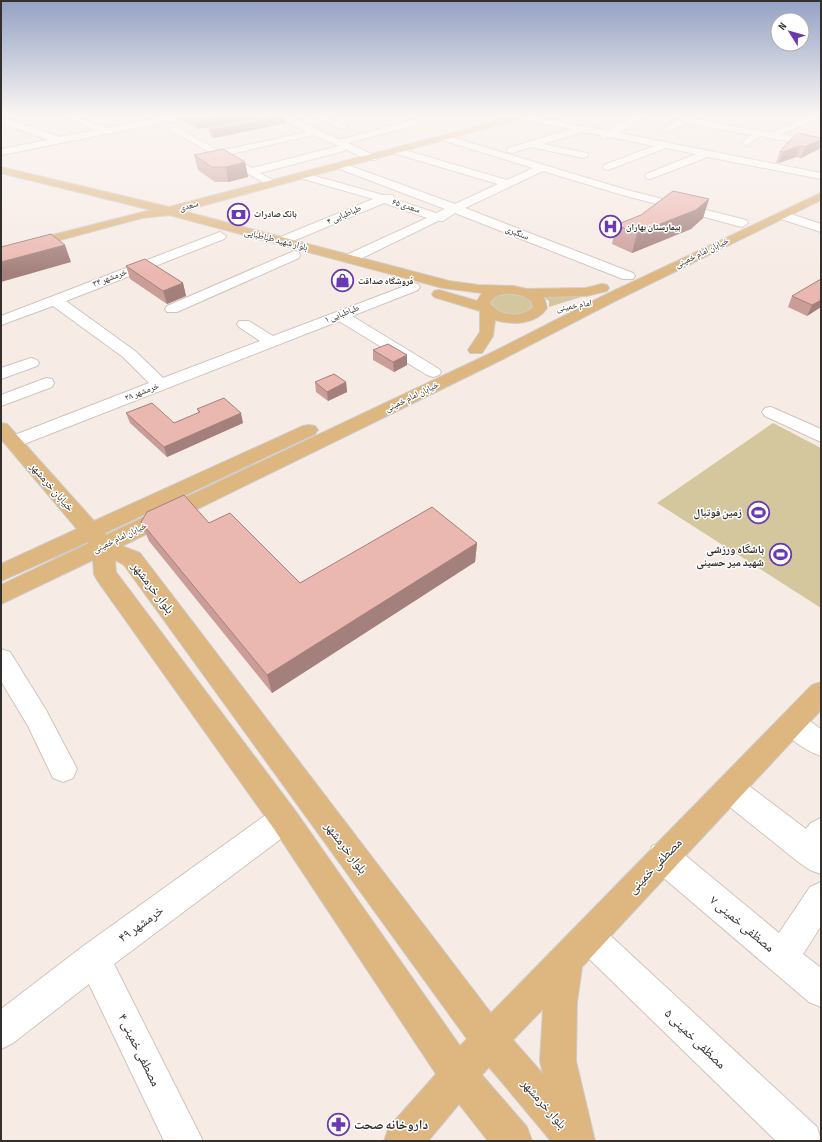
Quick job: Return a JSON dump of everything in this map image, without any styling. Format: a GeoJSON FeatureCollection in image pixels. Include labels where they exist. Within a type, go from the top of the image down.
{"type":"FeatureCollection","features":[{"type":"Feature","properties":{"kind":"main road","name":"سعدی"},"geometry":{"type":"LineString","coordinates":[[169,211],[336,167]]}},
{"type":"Feature","properties":{"kind":"main road","name":"بلوار شهید طباطبایی"},"geometry":{"type":"LineString","coordinates":[[1,170],[169,211],[448,285],[526,293],[606,293]]}},
{"type":"Feature","properties":{"kind":"main road","name":"بلوار شهید طباطبایی"},"geometry":{"type":"LineString","coordinates":[[1,177],[413,287],[486,310],[494,314],[533,322]]}},
{"type":"Feature","properties":{"kind":"main road","name":"خیابان امام خمینی"},"geometry":{"type":"LineString","coordinates":[[1,595],[97,539],[555,310],[606,293],[628,276],[821,186]]}},
{"type":"Feature","properties":{"kind":"main road","name":"خیابان امام خمینی"},"geometry":{"type":"LineString","coordinates":[[1,573],[97,539],[533,322],[606,293],[782,215],[821,196]]}},
{"type":"Feature","properties":{"kind":"main road"},"geometry":{"type":"LineString","coordinates":[[1,252],[141,215],[169,211]]}},
{"type":"Feature","properties":{"kind":"main road"},"geometry":{"type":"LineString","coordinates":[[1,258],[155,219],[169,211]]}},
{"type":"Feature","properties":{"kind":"main road"},"geometry":{"type":"LineString","coordinates":[[476,350],[486,338],[489,330],[486,310],[483,304],[484,299],[496,292],[506,290]]}},
{"type":"Feature","properties":{"kind":"main road"},"geometry":{"type":"LineString","coordinates":[[526,293],[538,299],[540,308],[533,322]]}},
{"type":"Feature","properties":{"kind":"main road","name":"خیابان خرمشهر"},"geometry":{"type":"LineString","coordinates":[[7,435],[97,539]]}},
{"type":"Feature","properties":{"kind":"main road"},"geometry":{"type":"LineString","coordinates":[[97,539],[105,574],[284,819],[460,1076],[505,1137]]}},
{"type":"Feature","properties":{"kind":"main road","name":"بلوار خرمشهر"},"geometry":{"type":"LineString","coordinates":[[97,539],[132,559],[489,1040],[576,1140]]}},
{"type":"Feature","properties":{"kind":"main road","name":"مصطفی خمینی"},"geometry":{"type":"LineString","coordinates":[[460,1076],[489,1040],[821,693]]}},
{"type":"Feature","properties":{"kind":"main road"},"geometry":{"type":"LineString","coordinates":[[576,1140],[558,1061],[560,1002],[577,947]]}},
{"type":"Feature","properties":{"kind":"main road"},"geometry":{"type":"LineString","coordinates":[[403,1141],[460,1076]]}},
{"type":"Feature","properties":{"kind":"street"},"geometry":{"type":"LineString","coordinates":[[242,167],[272,184]]}},
{"type":"Feature","properties":{"kind":"street"},"geometry":{"type":"LineString","coordinates":[[250,172],[265,167]]}},
{"type":"Feature","properties":{"kind":"street","name":"سنگبری"},"geometry":{"type":"LineString","coordinates":[[345,167],[457,209],[628,276]]}},
{"type":"Feature","properties":{"kind":"street"},"geometry":{"type":"LineString","coordinates":[[452,167],[508,184]]}},
{"type":"Feature","properties":{"kind":"street"},"geometry":{"type":"LineString","coordinates":[[349,258],[439,218],[543,167]]}},
{"type":"Feature","properties":{"kind":"street"},"geometry":{"type":"LineString","coordinates":[[545,167],[623,192],[742,223]]}},
{"type":"Feature","properties":{"kind":"street"},"geometry":{"type":"LineString","coordinates":[[650,176],[672,167]]}},
{"type":"Feature","properties":{"kind":"street"},"geometry":{"type":"LineString","coordinates":[[778,167],[821,176]]}},
{"type":"Feature","properties":{"kind":"street","name":"سعدی ۶۵"},"geometry":{"type":"LineString","coordinates":[[304,176],[384,199],[439,218]]}},
{"type":"Feature","properties":{"kind":"street","name":"طباطبایی ۴"},"geometry":{"type":"LineString","coordinates":[[282,242],[407,190]]}},
{"type":"Feature","properties":{"kind":"street"},"geometry":{"type":"LineString","coordinates":[[782,215],[821,228]]}},
{"type":"Feature","properties":{"kind":"street","name":"خرمشهر ۳۴"},"geometry":{"type":"LineString","coordinates":[[1,321],[220,236]]}},
{"type":"Feature","properties":{"kind":"street"},"geometry":{"type":"LineString","coordinates":[[172,309],[294,255]]}},
{"type":"Feature","properties":{"kind":"street","name":"طباطبایی ۱"},"geometry":{"type":"LineString","coordinates":[[272,342],[413,287]]}},
{"type":"Feature","properties":{"kind":"street"},"geometry":{"type":"LineString","coordinates":[[55,300],[129,354],[160,385]]}},
{"type":"Feature","properties":{"kind":"street"},"geometry":{"type":"LineString","coordinates":[[340,315],[434,372]]}},
{"type":"Feature","properties":{"kind":"street"},"geometry":{"type":"LineString","coordinates":[[244,324],[272,342]]}},
{"type":"Feature","properties":{"kind":"street","name":"خرمشهر ۲۸"},"geometry":{"type":"LineString","coordinates":[[7,435],[160,385],[272,342]]}},
{"type":"Feature","properties":{"kind":"street"},"geometry":{"type":"LineString","coordinates":[[1,374],[30,363]]}},
{"type":"Feature","properties":{"kind":"street"},"geometry":{"type":"LineString","coordinates":[[1,401],[46,383]]}},
{"type":"Feature","properties":{"kind":"street"},"geometry":{"type":"LineString","coordinates":[[771,412],[821,436]]}},
{"type":"Feature","properties":{"kind":"street"},"geometry":{"type":"LineString","coordinates":[[1,659],[37,718],[63,769]]}},
{"type":"Feature","properties":{"kind":"street"},"geometry":{"type":"LineString","coordinates":[[792,723],[821,744]]}},
{"type":"Feature","properties":{"kind":"street"},"geometry":{"type":"LineString","coordinates":[[730,789],[817,847]]}},
{"type":"Feature","properties":{"kind":"street","name":"خرمشهر ۴۹"},"geometry":{"type":"LineString","coordinates":[[1,1031],[94,959],[284,819]]}},
{"type":"Feature","properties":{"kind":"street","name":"مصظفی خمینی ۷"},"geometry":{"type":"LineString","coordinates":[[663,857],[821,990]]}},
{"type":"Feature","properties":{"kind":"street"},"geometry":{"type":"LineString","coordinates":[[782,957],[821,898]]}},
{"type":"Feature","properties":{"kind":"street","name":"مصظفی خمینی ۵"},"geometry":{"type":"LineString","coordinates":[[577,947],[803,1141]]}},
{"type":"Feature","properties":{"kind":"street","name":"مصطفی خمینی ۴"},"geometry":{"type":"LineString","coordinates":[[94,959],[184,1141]]}},
{"type":"Feature","properties":{"kind":"shaded area"},"geometry":{"type":"Polygon","coordinates":[[[503,294],[523,296],[532,301],[533,308],[523,314],[517,315],[506,313],[491,305],[495,298],[503,294]]]}},
{"type":"Feature","properties":{"kind":"shaded area"},"geometry":{"type":"Polygon","coordinates":[[[541,295],[579,295],[581,297],[549,307],[549,301],[541,295]]]}},
{"type":"Feature","properties":{"kind":"shaded area","name":"باشگاه ورزشی شهید میر حسینی"},"geometry":{"type":"Polygon","coordinates":[[[773,423],[821,448],[821,608],[657,503],[773,423]]]}},
{"type":"Feature","properties":{"kind":"building"},"geometry":{"type":"Polygon","coordinates":[[[673,191],[709,199],[696,210],[637,233],[616,225],[641,215],[673,191]]]}},
{"type":"Feature","properties":{"kind":"building"},"geometry":{"type":"Polygon","coordinates":[[[51,234],[65,245],[1,262],[1,247],[51,234]]]}},
{"type":"Feature","properties":{"kind":"building"},"geometry":{"type":"Polygon","coordinates":[[[145,259],[183,283],[163,291],[126,266],[145,259]]]}},
{"type":"Feature","properties":{"kind":"building"},"geometry":{"type":"Polygon","coordinates":[[[821,279],[821,300],[812,305],[792,296],[821,279]]]}},
{"type":"Feature","properties":{"kind":"building"},"geometry":{"type":"Polygon","coordinates":[[[388,344],[407,355],[393,362],[373,350],[388,344]]]}},
{"type":"Feature","properties":{"kind":"building"},"geometry":{"type":"Polygon","coordinates":[[[334,374],[346,382],[327,392],[315,382],[334,374]]]}},
{"type":"Feature","properties":{"kind":"building"},"geometry":{"type":"Polygon","coordinates":[[[224,398],[241,413],[164,447],[126,413],[152,403],[174,423],[200,412],[197,409],[224,398]]]}},
{"type":"Feature","properties":{"kind":"building"},"geometry":{"type":"Polygon","coordinates":[[[184,495],[209,523],[230,513],[300,583],[432,507],[477,543],[267,675],[141,522],[147,512],[184,495]]]}},
{"type":"Feature","properties":{"kind":"place","name":"بانک صادرات"},"geometry":{"type":"Point","coordinates":[238,214]}},
{"type":"Feature","properties":{"kind":"place","name":"بیمارستان بهاران"},"geometry":{"type":"Point","coordinates":[611,227]}},
{"type":"Feature","properties":{"kind":"place","name":"فروشگاه صداقت"},"geometry":{"type":"Point","coordinates":[343,281]}},
{"type":"Feature","properties":{"kind":"place","name":"زمین فوتبال"},"geometry":{"type":"Point","coordinates":[758,512]}},
{"type":"Feature","properties":{"kind":"place","name":"باشگاه ورزشی شهید میر حسینی"},"geometry":{"type":"Point","coordinates":[780,555]}},
{"type":"Feature","properties":{"kind":"place","name":"داروخانه صحت"},"geometry":{"type":"Point","coordinates":[339,1125]}}]}
